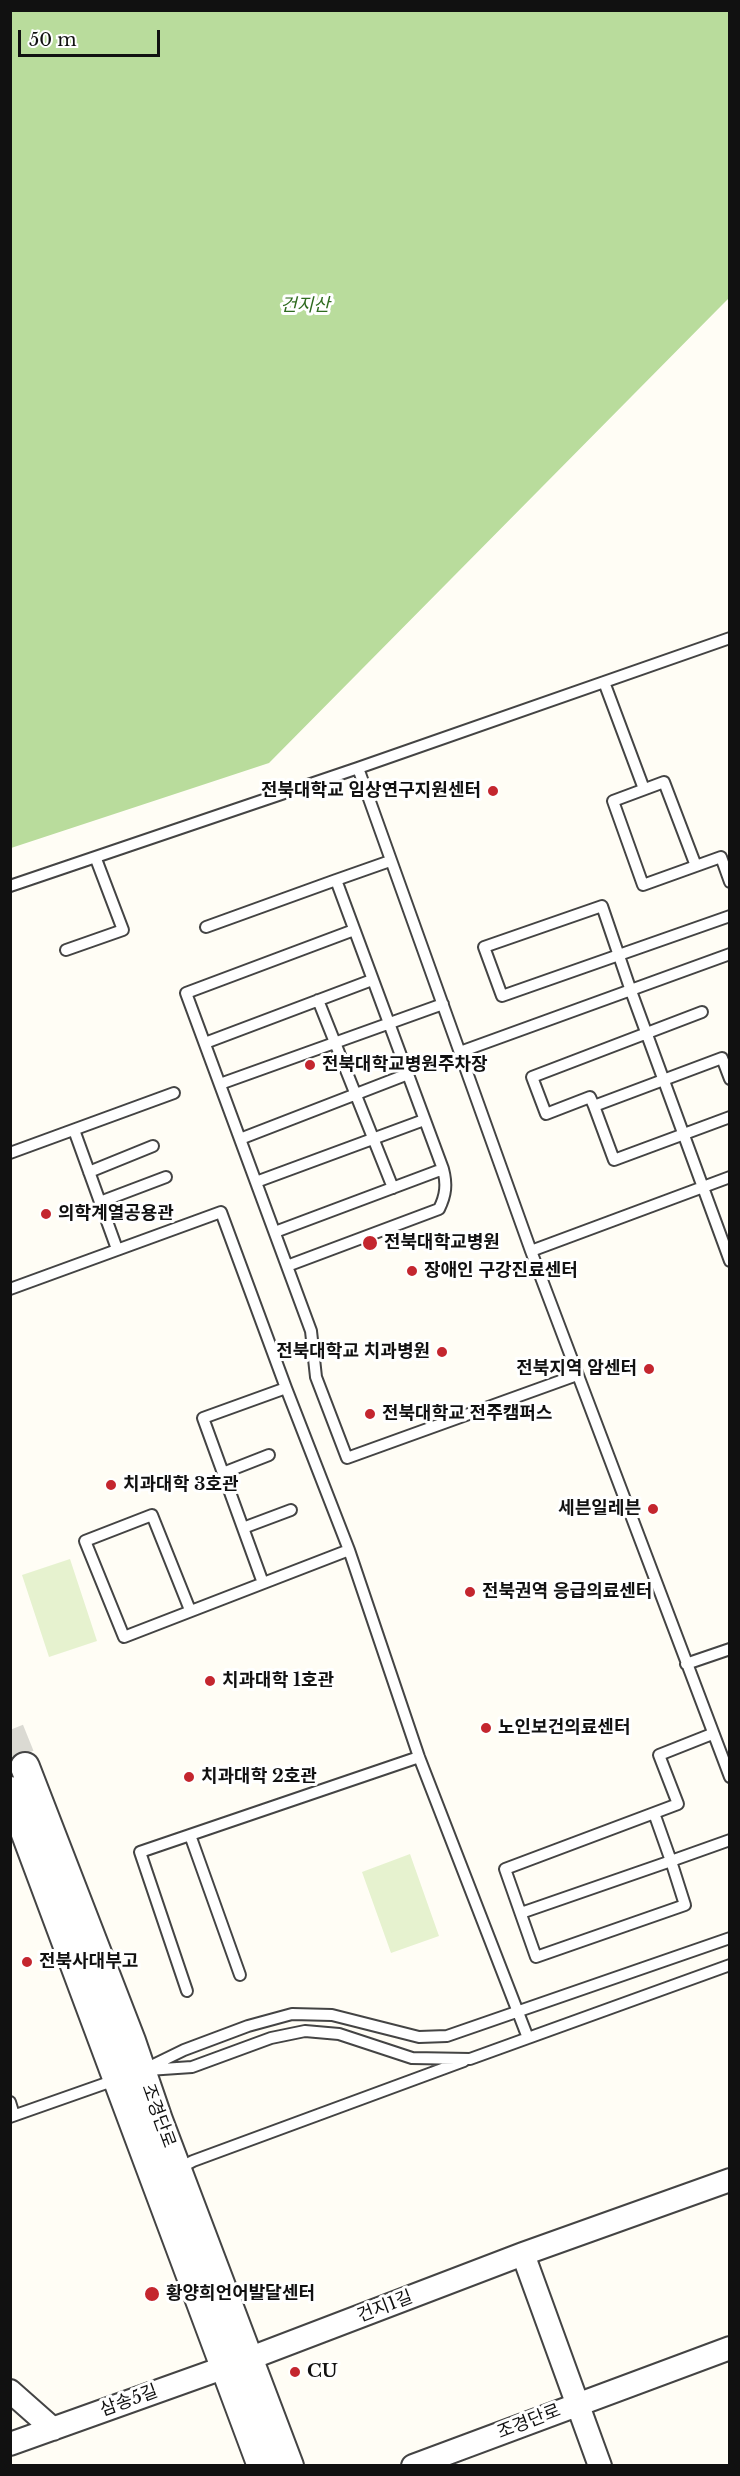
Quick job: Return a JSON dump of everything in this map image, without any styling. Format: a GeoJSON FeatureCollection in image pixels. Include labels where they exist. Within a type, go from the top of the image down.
{"type":"FeatureCollection","features":[{"type":"Feature","properties":{"kind":"street","name":"조경단로"},"geometry":{"type":"LineString","coordinates":[[25,1767],[130,2074],[237,2363],[289,2466]]}},
{"type":"Feature","properties":{"kind":"street","name":"조경단로"},"geometry":{"type":"LineString","coordinates":[[10,1791],[130,2074],[178,2169],[237,2363],[262,2466]]}},
{"type":"Feature","properties":{"kind":"street","name":"건지1길"},"geometry":{"type":"LineString","coordinates":[[237,2363],[523,2254],[725,2181]]}},
{"type":"Feature","properties":{"kind":"street"},"geometry":{"type":"LineString","coordinates":[[523,2254],[600,2466]]}},
{"type":"Feature","properties":{"kind":"street"},"geometry":{"type":"LineString","coordinates":[[577,2403],[729,2348]]}},
{"type":"Feature","properties":{"kind":"street","name":"삼송5길"},"geometry":{"type":"LineString","coordinates":[[10,2444],[237,2363]]}},
{"type":"Feature","properties":{"kind":"street"},"geometry":{"type":"LineString","coordinates":[[10,2391],[53,2429]]}},
{"type":"Feature","properties":{"kind":"street","name":"조경단로"},"geometry":{"type":"LineString","coordinates":[[413,2466],[577,2403]]}},
{"type":"Feature","properties":{"kind":"lane"},"geometry":{"type":"LineString","coordinates":[[10,886],[96,859],[729,638]]}},
{"type":"Feature","properties":{"kind":"lane"},"geometry":{"type":"LineString","coordinates":[[604,682],[644,789]]}},
{"type":"Feature","properties":{"kind":"lane"},"geometry":{"type":"LineString","coordinates":[[358,768],[531,1251],[729,1777]]}},
{"type":"Feature","properties":{"kind":"lane"},"geometry":{"type":"LineString","coordinates":[[696,866],[664,782],[613,801],[643,885],[696,866],[721,857],[729,882]]}},
{"type":"Feature","properties":{"kind":"lane"},"geometry":{"type":"LineString","coordinates":[[66,950],[123,930],[96,859]]}},
{"type":"Feature","properties":{"kind":"lane"},"geometry":{"type":"LineString","coordinates":[[206,927],[390,861]]}},
{"type":"Feature","properties":{"kind":"lane"},"geometry":{"type":"LineString","coordinates":[[287,1266],[439,1209],[445,1197],[446,1182],[443,1169],[336,880]]}},
{"type":"Feature","properties":{"kind":"lane"},"geometry":{"type":"LineString","coordinates":[[729,916],[619,955],[502,996],[484,947],[602,906],[619,955],[729,1261]]}},
{"type":"Feature","properties":{"kind":"lane"},"geometry":{"type":"LineString","coordinates":[[354,930],[186,993],[311,1331],[316,1377],[347,1458],[577,1375]]}},
{"type":"Feature","properties":{"kind":"lane"},"geometry":{"type":"LineString","coordinates":[[460,1052],[729,954]]}},
{"type":"Feature","properties":{"kind":"lane"},"geometry":{"type":"LineString","coordinates":[[205,1043],[372,980]]}},
{"type":"Feature","properties":{"kind":"lane"},"geometry":{"type":"LineString","coordinates":[[318,1000],[393,1188]]}},
{"type":"Feature","properties":{"kind":"lane"},"geometry":{"type":"LineString","coordinates":[[220,1084],[443,1005]]}},
{"type":"Feature","properties":{"kind":"lane"},"geometry":{"type":"LineString","coordinates":[[702,1012],[532,1077],[546,1114],[590,1097],[614,1160],[729,1118]]}},
{"type":"Feature","properties":{"kind":"lane"},"geometry":{"type":"LineString","coordinates":[[594,1106],[722,1058],[729,1078]]}},
{"type":"Feature","properties":{"kind":"lane"},"geometry":{"type":"LineString","coordinates":[[240,1139],[408,1074]]}},
{"type":"Feature","properties":{"kind":"lane"},"geometry":{"type":"LineString","coordinates":[[10,1153],[174,1093]]}},
{"type":"Feature","properties":{"kind":"lane"},"geometry":{"type":"LineString","coordinates":[[256,1182],[424,1120]]}},
{"type":"Feature","properties":{"kind":"lane"},"geometry":{"type":"LineString","coordinates":[[74,1130],[117,1249]]}},
{"type":"Feature","properties":{"kind":"lane"},"geometry":{"type":"LineString","coordinates":[[89,1172],[153,1146]]}},
{"type":"Feature","properties":{"kind":"lane"},"geometry":{"type":"LineString","coordinates":[[275,1232],[443,1169]]}},
{"type":"Feature","properties":{"kind":"lane"},"geometry":{"type":"LineString","coordinates":[[100,1202],[166,1177]]}},
{"type":"Feature","properties":{"kind":"lane"},"geometry":{"type":"LineString","coordinates":[[531,1251],[729,1177]]}},
{"type":"Feature","properties":{"kind":"lane"},"geometry":{"type":"LineString","coordinates":[[10,1289],[221,1212],[349,1550],[419,1757],[528,2038]]}},
{"type":"Feature","properties":{"kind":"lane"},"geometry":{"type":"LineString","coordinates":[[263,1583],[203,1418],[286,1388]]}},
{"type":"Feature","properties":{"kind":"lane"},"geometry":{"type":"LineString","coordinates":[[223,1473],[269,1455]]}},
{"type":"Feature","properties":{"kind":"lane"},"geometry":{"type":"LineString","coordinates":[[243,1528],[291,1510]]}},
{"type":"Feature","properties":{"kind":"lane"},"geometry":{"type":"LineString","coordinates":[[190,1610],[152,1515],[86,1541],[124,1637],[349,1550]]}},
{"type":"Feature","properties":{"kind":"lane"},"geometry":{"type":"LineString","coordinates":[[686,1664],[729,1649]]}},
{"type":"Feature","properties":{"kind":"lane"},"geometry":{"type":"LineString","coordinates":[[654,1812],[685,1905],[536,1957],[505,1869],[654,1812],[678,1804],[659,1755],[712,1734]]}},
{"type":"Feature","properties":{"kind":"lane"},"geometry":{"type":"LineString","coordinates":[[187,1991],[140,1852],[419,1757]]}},
{"type":"Feature","properties":{"kind":"lane"},"geometry":{"type":"LineString","coordinates":[[190,1835],[240,1975]]}},
{"type":"Feature","properties":{"kind":"lane"},"geometry":{"type":"LineString","coordinates":[[521,1913],[729,1840]]}},
{"type":"Feature","properties":{"kind":"lane"},"geometry":{"type":"LineString","coordinates":[[10,2102],[12,2116],[130,2074],[227,2034],[292,2014],[332,2015],[419,2037],[447,2036],[729,1938]]}},
{"type":"Feature","properties":{"kind":"lane"},"geometry":{"type":"LineString","coordinates":[[178,2169],[204,2157],[729,1965]]}},
{"type":"Feature","properties":{"kind":"lane"},"geometry":{"type":"LineString","coordinates":[[130,2074],[192,2067],[271,2038],[305,2031],[339,2034],[412,2058],[470,2059]]}},
{"type":"Feature","properties":{"kind":"green space","name":"건지산"},"geometry":{"type":"Polygon","coordinates":[[[10,11],[730,11],[730,297],[269,763],[11,848],[10,11]]]}},
{"type":"Feature","properties":{"kind":"green space"},"geometry":{"type":"Polygon","coordinates":[[[70,1559],[97,1641],[49,1657],[22,1575],[70,1559]]]}},
{"type":"Feature","properties":{"kind":"green space"},"geometry":{"type":"Polygon","coordinates":[[[410,1854],[439,1936],[391,1953],[362,1872],[410,1854]]]}},
{"type":"Feature","properties":{"kind":"tunnel"},"geometry":{"type":"LineString","coordinates":[[10,1730],[25,1767]]}},
{"type":"Feature","properties":{"kind":"place","name":"전북대학교 임상연구지원센터"},"geometry":{"type":"Point","coordinates":[493,791]}},
{"type":"Feature","properties":{"kind":"place","name":"전북대학교병원주차장"},"geometry":{"type":"Point","coordinates":[310,1065]}},
{"type":"Feature","properties":{"kind":"place","name":"의학계열공용관"},"geometry":{"type":"Point","coordinates":[46,1214]}},
{"type":"Feature","properties":{"kind":"place","name":"전북대학교병원"},"geometry":{"type":"Point","coordinates":[370,1243]}},
{"type":"Feature","properties":{"kind":"place","name":"장애인 구강진료센터"},"geometry":{"type":"Point","coordinates":[412,1271]}},
{"type":"Feature","properties":{"kind":"place","name":"전북대학교 치과병원"},"geometry":{"type":"Point","coordinates":[442,1352]}},
{"type":"Feature","properties":{"kind":"place","name":"전북지역 암센터"},"geometry":{"type":"Point","coordinates":[649,1369]}},
{"type":"Feature","properties":{"kind":"place","name":"전북대학교 전주캠퍼스"},"geometry":{"type":"Point","coordinates":[370,1414]}},
{"type":"Feature","properties":{"kind":"place","name":"치과대학 3호관"},"geometry":{"type":"Point","coordinates":[111,1485]}},
{"type":"Feature","properties":{"kind":"place","name":"세븐일레븐"},"geometry":{"type":"Point","coordinates":[653,1509]}},
{"type":"Feature","properties":{"kind":"place","name":"전북권역 응급의료센터"},"geometry":{"type":"Point","coordinates":[470,1592]}},
{"type":"Feature","properties":{"kind":"place","name":"치과대학 1호관"},"geometry":{"type":"Point","coordinates":[210,1681]}},
{"type":"Feature","properties":{"kind":"place","name":"노인보건의료센터"},"geometry":{"type":"Point","coordinates":[486,1728]}},
{"type":"Feature","properties":{"kind":"place","name":"치과대학 2호관"},"geometry":{"type":"Point","coordinates":[189,1777]}},
{"type":"Feature","properties":{"kind":"place","name":"전북사대부고"},"geometry":{"type":"Point","coordinates":[27,1962]}},
{"type":"Feature","properties":{"kind":"place","name":"황양희언어발달센터"},"geometry":{"type":"Point","coordinates":[152,2294]}},
{"type":"Feature","properties":{"kind":"place","name":"CU"},"geometry":{"type":"Point","coordinates":[295,2372]}}]}
